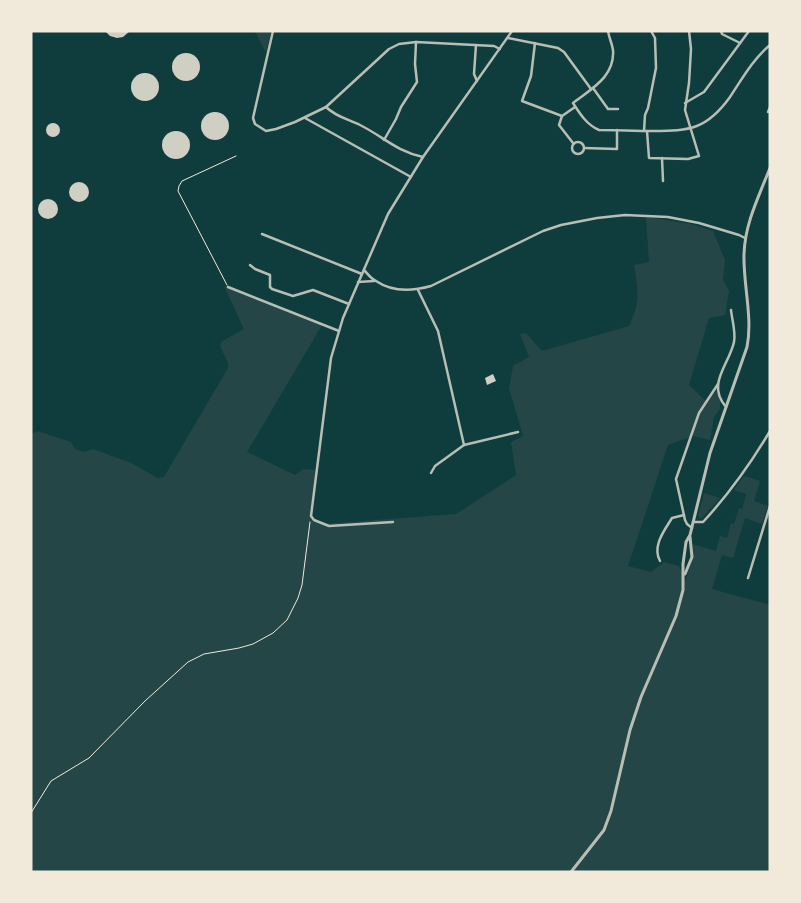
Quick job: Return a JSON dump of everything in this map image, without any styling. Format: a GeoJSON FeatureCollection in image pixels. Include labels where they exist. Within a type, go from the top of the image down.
{"type":"FeatureCollection","features":[{"type":"Feature","properties":{"kind":"street"},"geometry":{"type":"LineString","coordinates":[[273,31],[253,118],[255,124],[266,131],[304,118],[326,107],[389,49],[399,44],[416,42],[494,46],[500,49]]}},
{"type":"Feature","properties":{"kind":"street"},"geometry":{"type":"LineString","coordinates":[[393,522],[329,526],[321,524],[311,516],[331,358],[349,304],[388,214],[423,157],[512,31]]}},
{"type":"Feature","properties":{"kind":"street"},"geometry":{"type":"LineString","coordinates":[[608,31],[613,52],[610,72],[573,103],[592,127],[599,130],[681,131],[711,118],[722,108],[760,53],[770,45]]}},
{"type":"Feature","properties":{"kind":"street"},"geometry":{"type":"LineString","coordinates":[[651,31],[654,38],[656,68],[648,108],[644,115],[649,158],[688,159],[699,156],[685,110],[689,84],[690,31]]}},
{"type":"Feature","properties":{"kind":"street"},"geometry":{"type":"LineString","coordinates":[[721,31],[722,34],[741,43]]}},
{"type":"Feature","properties":{"kind":"street"},"geometry":{"type":"LineString","coordinates":[[685,104],[704,92],[749,31]]}},
{"type":"Feature","properties":{"kind":"street"},"geometry":{"type":"LineString","coordinates":[[508,38],[558,48],[564,52],[608,108],[618,109]]}},
{"type":"Feature","properties":{"kind":"street"},"geometry":{"type":"LineString","coordinates":[[384,140],[401,107],[417,82],[415,64],[416,42]]}},
{"type":"Feature","properties":{"kind":"street"},"geometry":{"type":"LineString","coordinates":[[535,43],[531,76],[522,101],[562,116]]}},
{"type":"Feature","properties":{"kind":"street"},"geometry":{"type":"LineString","coordinates":[[476,45],[474,74],[477,81]]}},
{"type":"Feature","properties":{"kind":"street"},"geometry":{"type":"LineString","coordinates":[[573,143],[559,125],[562,116],[575,106]]}},
{"type":"Feature","properties":{"kind":"street"},"geometry":{"type":"LineString","coordinates":[[326,107],[333,114],[361,125],[400,150],[423,157]]}},
{"type":"Feature","properties":{"kind":"street"},"geometry":{"type":"LineString","coordinates":[[768,112],[770,107]]}},
{"type":"Feature","properties":{"kind":"street"},"geometry":{"type":"LineString","coordinates":[[304,118],[411,177]]}},
{"type":"Feature","properties":{"kind":"street"},"geometry":{"type":"LineString","coordinates":[[584,148],[618,149],[617,130]]}},
{"type":"Feature","properties":{"kind":"street"},"geometry":{"type":"LineString","coordinates":[[573,143],[577,141],[582,142],[584,148]]}},
{"type":"Feature","properties":{"kind":"street"},"geometry":{"type":"LineString","coordinates":[[573,143],[571,148],[575,154],[581,153],[584,148]]}},
{"type":"Feature","properties":{"kind":"street"},"geometry":{"type":"LineString","coordinates":[[662,158],[663,181]]}},
{"type":"Feature","properties":{"kind":"street"},"geometry":{"type":"LineString","coordinates":[[571,872],[604,830],[611,811],[630,730],[641,697],[676,616],[683,590],[683,564],[686,542],[692,528],[710,453],[737,378],[748,340],[744,259],[745,238],[749,222],[770,168]]}},
{"type":"Feature","properties":{"kind":"street"},"geometry":{"type":"LineString","coordinates":[[358,282],[374,281],[403,290],[418,290],[431,286],[543,231],[561,225],[597,218],[626,215],[668,217],[711,226],[745,238]]}},
{"type":"Feature","properties":{"kind":"street"},"geometry":{"type":"LineString","coordinates":[[262,234],[362,274]]}},
{"type":"Feature","properties":{"kind":"street"},"geometry":{"type":"LineString","coordinates":[[250,265],[270,275],[270,287],[272,289],[293,296],[313,290],[349,304]]}},
{"type":"Feature","properties":{"kind":"street"},"geometry":{"type":"LineString","coordinates":[[364,269],[374,281]]}},
{"type":"Feature","properties":{"kind":"street"},"geometry":{"type":"LineString","coordinates":[[228,288],[339,331]]}},
{"type":"Feature","properties":{"kind":"street"},"geometry":{"type":"LineString","coordinates":[[418,290],[438,331],[464,445]]}},
{"type":"Feature","properties":{"kind":"street"},"geometry":{"type":"LineString","coordinates":[[692,528],[687,524],[684,515],[676,480],[699,413],[718,384],[735,340],[731,310]]}},
{"type":"Feature","properties":{"kind":"street"},"geometry":{"type":"LineString","coordinates":[[718,384],[720,400],[726,407]]}},
{"type":"Feature","properties":{"kind":"street"},"geometry":{"type":"LineString","coordinates":[[693,522],[703,522],[713,511],[746,468],[770,431]]}},
{"type":"Feature","properties":{"kind":"street"},"geometry":{"type":"LineString","coordinates":[[431,473],[435,466],[464,445],[518,432]]}},
{"type":"Feature","properties":{"kind":"street"},"geometry":{"type":"LineString","coordinates":[[748,578],[770,506]]}},
{"type":"Feature","properties":{"kind":"street"},"geometry":{"type":"LineString","coordinates":[[660,561],[657,547],[661,535],[672,518],[684,515]]}},
{"type":"Feature","properties":{"kind":"street"},"geometry":{"type":"LineString","coordinates":[[684,577],[692,557],[690,535]]}},
{"type":"Feature","properties":{"kind":"path"},"geometry":{"type":"LineString","coordinates":[[228,288],[178,191],[182,181],[236,156]]}},
{"type":"Feature","properties":{"kind":"path"},"geometry":{"type":"LineString","coordinates":[[31,813],[51,781],[89,758],[145,701],[188,662],[204,654],[253,644],[273,633],[287,620],[296,604],[302,585],[311,516]]}},
{"type":"Feature","properties":{"kind":"shaded area"},"geometry":{"type":"Polygon","coordinates":[[[255,31],[271,31],[266,52],[265,51],[255,31]]]}},
{"type":"Feature","properties":{"kind":"shaded area"},"geometry":{"type":"Polygon","coordinates":[[[646,217],[691,224],[713,231],[725,260],[723,280],[729,291],[725,315],[709,318],[689,385],[707,402],[716,391],[720,395],[720,409],[714,417],[710,440],[693,436],[668,445],[628,566],[651,572],[664,562],[679,566],[686,581],[693,559],[692,544],[716,551],[720,536],[727,538],[731,523],[734,524],[739,508],[742,509],[746,494],[734,490],[744,476],[760,481],[754,501],[768,506],[762,524],[745,518],[733,558],[722,555],[712,589],[770,605],[770,872],[31,872],[31,434],[37,431],[71,442],[75,449],[84,452],[93,449],[131,463],[158,478],[164,477],[228,368],[228,363],[220,346],[221,342],[244,329],[224,286],[322,325],[247,452],[295,475],[303,469],[316,470],[310,515],[323,524],[456,514],[516,475],[511,442],[523,436],[509,388],[513,366],[529,357],[520,334],[526,333],[542,351],[629,326],[637,302],[637,282],[634,265],[649,262],[646,217]]]}},
{"type":"Feature","properties":{"kind":"shaded area"},"geometry":{"type":"Polygon","coordinates":[[[704,493],[720,498],[701,519],[698,516],[704,493]]]}},
{"type":"Feature","properties":{"kind":"building"},"geometry":{"type":"Polygon","coordinates":[[[105,31],[130,31],[123,37],[117,38],[110,36],[105,31]]]}},
{"type":"Feature","properties":{"kind":"building"},"geometry":{"type":"Polygon","coordinates":[[[186,53],[196,57],[200,67],[196,77],[186,81],[176,77],[172,67],[176,57],[186,53]]]}},
{"type":"Feature","properties":{"kind":"building"},"geometry":{"type":"Polygon","coordinates":[[[145,73],[155,77],[159,87],[155,97],[145,101],[135,97],[131,87],[135,77],[145,73]]]}},
{"type":"Feature","properties":{"kind":"building"},"geometry":{"type":"Polygon","coordinates":[[[215,112],[225,116],[229,126],[225,136],[215,140],[205,136],[201,126],[205,116],[215,112]]]}},
{"type":"Feature","properties":{"kind":"building"},"geometry":{"type":"Polygon","coordinates":[[[50,123],[56,123],[60,130],[56,137],[50,137],[46,133],[46,127],[50,123]]]}},
{"type":"Feature","properties":{"kind":"building"},"geometry":{"type":"Polygon","coordinates":[[[176,131],[186,135],[190,145],[186,155],[176,159],[166,155],[162,145],[166,135],[176,131]]]}},
{"type":"Feature","properties":{"kind":"building"},"geometry":{"type":"Polygon","coordinates":[[[79,182],[86,185],[89,192],[86,199],[79,202],[72,199],[69,192],[72,185],[79,182]]]}},
{"type":"Feature","properties":{"kind":"building"},"geometry":{"type":"Polygon","coordinates":[[[48,199],[55,202],[58,209],[55,216],[48,219],[41,216],[38,209],[41,202],[48,199]]]}},
{"type":"Feature","properties":{"kind":"building"},"geometry":{"type":"Polygon","coordinates":[[[493,374],[496,381],[487,385],[485,378],[493,374]]]}}]}
